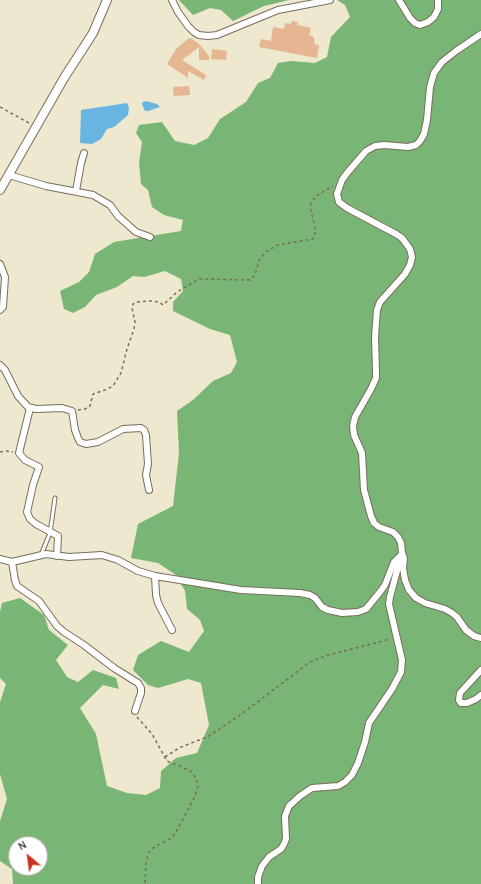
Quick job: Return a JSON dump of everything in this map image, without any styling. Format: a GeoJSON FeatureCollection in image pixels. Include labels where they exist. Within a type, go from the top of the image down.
{"type":"FeatureCollection","features":[{"type":"Feature","properties":{"kind":"street"},"geometry":{"type":"LineString","coordinates":[[0,190],[64,78],[93,33],[107,0]]}},
{"type":"Feature","properties":{"kind":"street"},"geometry":{"type":"LineString","coordinates":[[172,0],[188,26],[199,35],[208,36],[218,35],[278,10],[330,0]]}},
{"type":"Feature","properties":{"kind":"street"},"geometry":{"type":"LineString","coordinates":[[399,0],[410,18],[415,23],[420,25],[428,22],[434,17],[438,9],[438,0]]}},
{"type":"Feature","properties":{"kind":"street"},"geometry":{"type":"LineString","coordinates":[[481,34],[451,54],[442,62],[434,73],[430,87],[427,120],[424,134],[420,141],[416,145],[408,147],[384,145],[375,146],[366,151],[342,180],[337,194],[339,202],[347,208],[396,234],[407,243],[412,256],[406,274],[382,298],[377,310],[375,337],[376,378],[355,417],[353,426],[354,435],[362,453],[364,490],[371,516],[374,523],[379,527],[393,532],[398,537],[401,543],[404,558],[403,568],[405,580],[409,590],[416,598],[452,613],[457,617],[466,630],[474,636],[481,638]]}},
{"type":"Feature","properties":{"kind":"street"},"geometry":{"type":"LineString","coordinates":[[76,192],[80,163],[84,153]]}},
{"type":"Feature","properties":{"kind":"street"},"geometry":{"type":"LineString","coordinates":[[9,175],[14,178],[46,186],[93,195],[110,205],[118,216],[136,232],[150,237]]}},
{"type":"Feature","properties":{"kind":"street"},"geometry":{"type":"LineString","coordinates":[[0,264],[5,277],[3,307],[0,310]]}},
{"type":"Feature","properties":{"kind":"street"},"geometry":{"type":"LineString","coordinates":[[0,365],[5,370],[23,403],[30,408],[62,408],[72,411],[80,442],[86,444],[102,440],[123,429],[141,428],[144,430],[146,435],[148,464],[146,474],[149,490]]}},
{"type":"Feature","properties":{"kind":"street"},"geometry":{"type":"LineString","coordinates":[[30,408],[19,453],[25,460],[39,467],[27,512],[36,524],[58,536],[57,556]]}},
{"type":"Feature","properties":{"kind":"street"},"geometry":{"type":"LineString","coordinates":[[0,559],[12,562],[46,554],[69,557],[102,555],[118,560],[138,571],[155,576],[241,590],[300,593],[310,595],[315,598],[322,607],[342,613],[358,612],[366,609],[385,585],[394,562],[402,554]]}},
{"type":"Feature","properties":{"kind":"street"},"geometry":{"type":"LineString","coordinates":[[258,884],[258,877],[262,866],[269,857],[281,849],[286,839],[285,816],[289,806],[312,788],[338,786],[352,775],[363,749],[368,722],[392,689],[401,672],[402,660],[389,604],[402,554]]}},
{"type":"Feature","properties":{"kind":"street"},"geometry":{"type":"LineString","coordinates":[[12,562],[17,586],[39,601],[57,626],[114,668],[138,683],[141,688],[141,693],[135,711]]}},
{"type":"Feature","properties":{"kind":"street"},"geometry":{"type":"LineString","coordinates":[[155,576],[158,603],[172,630]]}},
{"type":"Feature","properties":{"kind":"street"},"geometry":{"type":"LineString","coordinates":[[481,670],[460,693],[459,700],[461,703],[467,703],[481,695]]}},
{"type":"Feature","properties":{"kind":"lane"},"geometry":{"type":"LineString","coordinates":[[41,555],[50,533],[55,498]]}},
{"type":"Feature","properties":{"kind":"path"},"geometry":{"type":"LineString","coordinates":[[0,107],[36,126]]}},
{"type":"Feature","properties":{"kind":"path"},"geometry":{"type":"LineString","coordinates":[[72,411],[85,409],[90,406],[93,394],[109,388],[117,381],[121,374],[134,329],[135,322],[132,308],[134,304],[137,302],[151,301],[163,305],[177,292],[199,279],[250,280],[255,275],[259,260],[267,251],[278,245],[313,239],[316,231],[311,211],[311,203],[316,196],[342,180]]}},
{"type":"Feature","properties":{"kind":"path"},"geometry":{"type":"LineString","coordinates":[[0,452],[6,451],[19,453]]}},
{"type":"Feature","properties":{"kind":"path"},"geometry":{"type":"LineString","coordinates":[[165,757],[179,748],[209,736],[243,713],[310,662],[325,656],[396,637]]}},
{"type":"Feature","properties":{"kind":"path"},"geometry":{"type":"LineString","coordinates":[[135,711],[141,722],[152,734],[165,757],[171,763],[192,772],[198,786],[195,796],[175,834],[171,838],[153,848],[148,854],[145,884]]}},
{"type":"Feature","properties":{"kind":"green space"},"geometry":{"type":"Polygon","coordinates":[[[179,0],[289,0],[264,6],[233,21],[221,10],[210,8],[193,15],[179,0]]]}},
{"type":"Feature","properties":{"kind":"green space"},"geometry":{"type":"Polygon","coordinates":[[[337,0],[481,0],[481,884],[13,884],[12,876],[48,876],[48,836],[8,836],[8,866],[0,861],[0,821],[7,799],[0,774],[0,702],[6,684],[0,678],[0,612],[2,603],[20,598],[44,615],[49,630],[68,645],[56,660],[67,677],[78,682],[93,670],[116,678],[119,689],[103,685],[80,708],[96,734],[107,786],[127,793],[146,795],[160,788],[161,771],[176,758],[197,753],[209,725],[201,683],[188,679],[158,688],[148,685],[133,670],[138,655],[161,641],[189,652],[204,631],[200,620],[187,609],[185,591],[176,575],[158,563],[131,558],[138,524],[173,506],[179,453],[177,411],[193,400],[213,381],[231,373],[237,362],[230,335],[210,329],[173,311],[173,302],[183,291],[181,279],[165,271],[144,277],[133,276],[117,287],[96,295],[85,307],[73,313],[64,309],[60,291],[79,282],[89,272],[95,254],[114,242],[181,231],[183,220],[164,215],[152,207],[148,190],[141,184],[139,163],[142,142],[136,133],[139,125],[162,122],[175,141],[194,145],[208,138],[220,119],[246,102],[258,83],[270,78],[278,63],[291,61],[315,63],[327,57],[331,37],[350,17],[345,5],[337,0]]]}},
{"type":"Feature","properties":{"kind":"water"},"geometry":{"type":"Polygon","coordinates":[[[146,101],[157,104],[160,107],[145,111],[142,104],[146,101]]]}},
{"type":"Feature","properties":{"kind":"water"},"geometry":{"type":"Polygon","coordinates":[[[127,103],[129,108],[128,115],[114,127],[107,129],[101,139],[92,144],[80,143],[81,110],[127,103]]]}},
{"type":"Feature","properties":{"kind":"building"},"geometry":{"type":"Polygon","coordinates":[[[292,21],[298,22],[297,25],[311,28],[309,35],[313,36],[315,39],[314,44],[319,45],[317,58],[259,47],[261,39],[271,41],[273,27],[284,29],[285,23],[291,24],[292,21]]]}},
{"type":"Feature","properties":{"kind":"building"},"geometry":{"type":"Polygon","coordinates":[[[189,38],[200,45],[209,56],[209,60],[199,60],[199,47],[182,60],[206,75],[204,80],[188,71],[188,78],[167,64],[176,49],[189,38]]]}},
{"type":"Feature","properties":{"kind":"building"},"geometry":{"type":"Polygon","coordinates":[[[212,49],[227,51],[226,60],[211,59],[212,49]]]}},
{"type":"Feature","properties":{"kind":"building"},"geometry":{"type":"Polygon","coordinates":[[[189,86],[190,95],[174,96],[173,87],[189,86]]]}}]}
